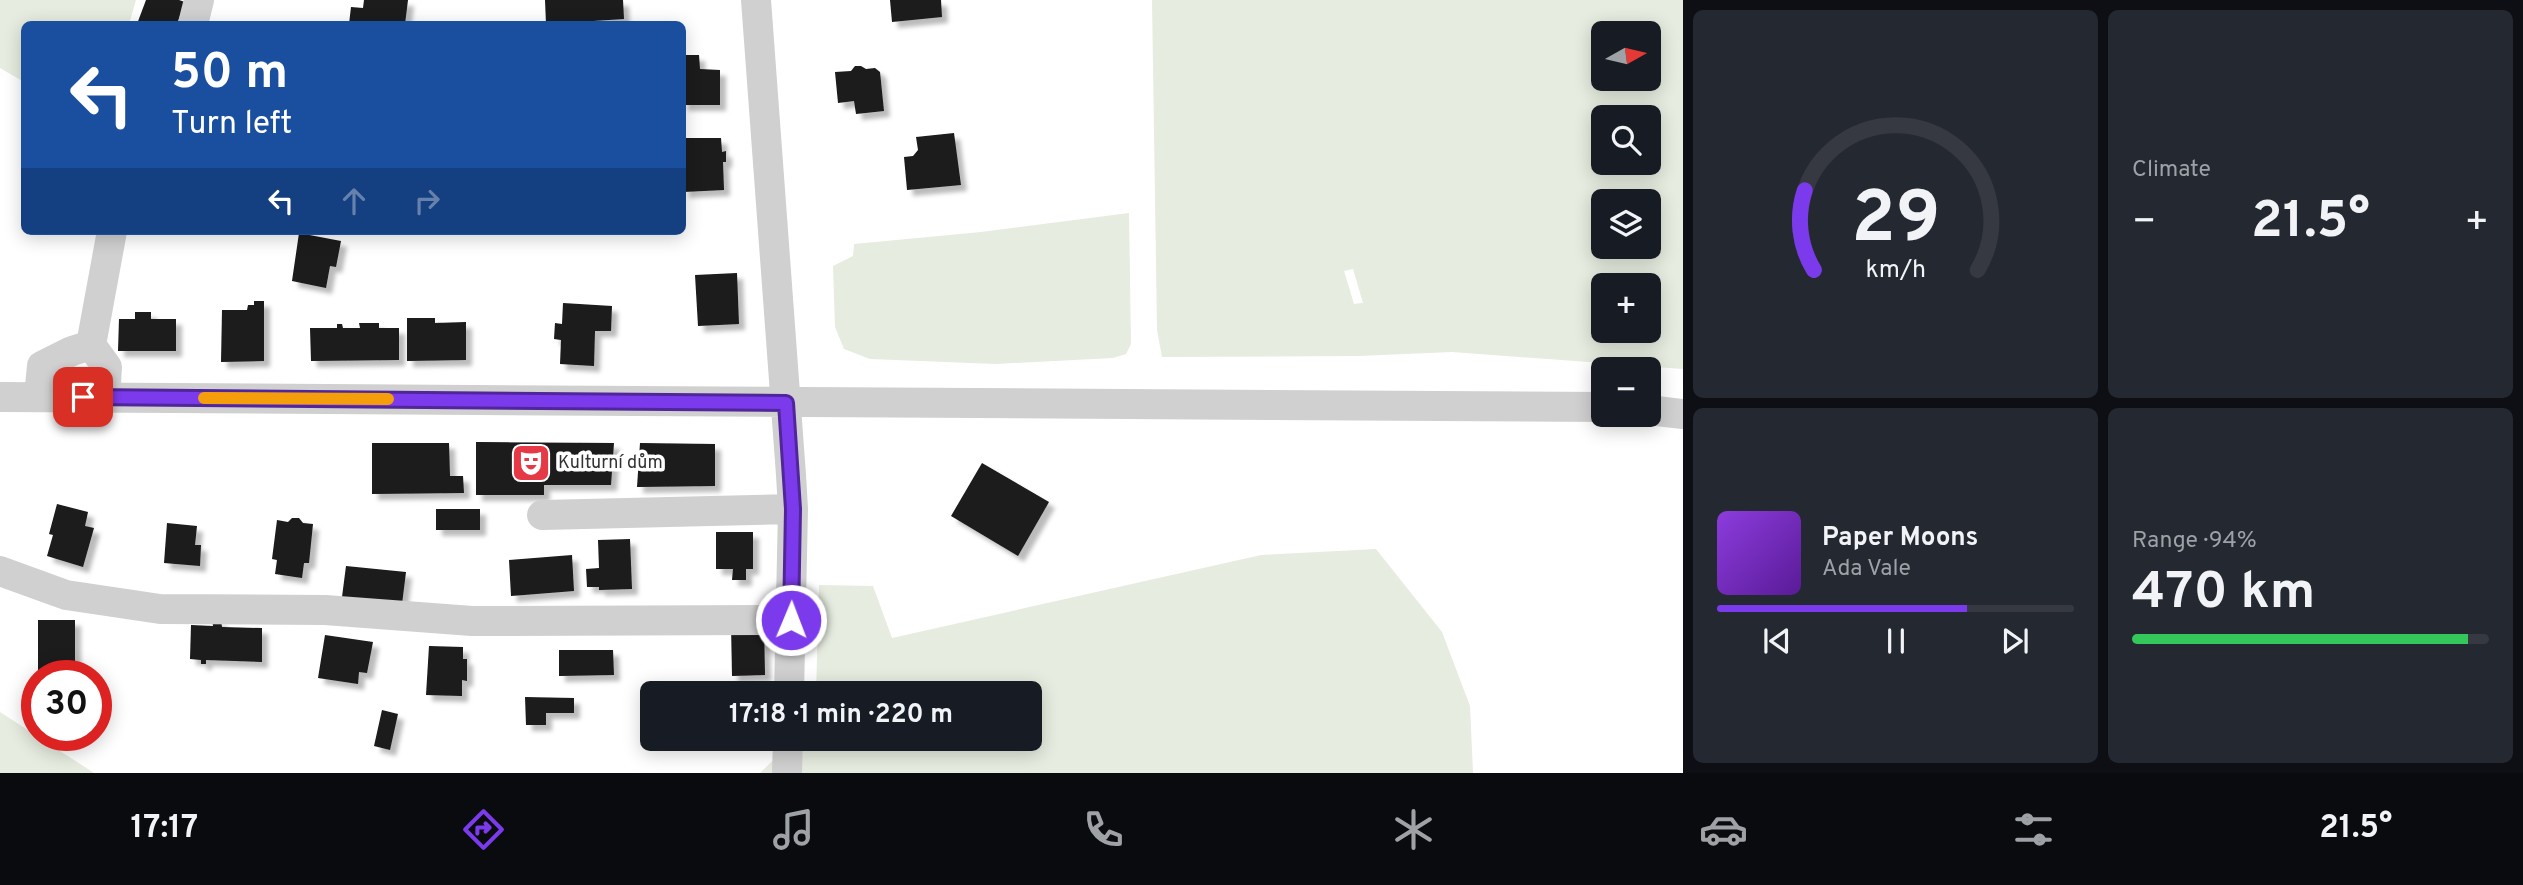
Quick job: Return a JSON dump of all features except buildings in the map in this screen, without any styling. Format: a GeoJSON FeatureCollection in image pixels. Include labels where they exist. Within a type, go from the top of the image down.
{"type":"FeatureCollection","features":[{"type":"Feature","properties":{"kind":"street"},"geometry":{"type":"LineString","coordinates":[[194,21],[199,0]]}},
{"type":"Feature","properties":{"kind":"street"},"geometry":{"type":"LineString","coordinates":[[756,0],[793,509],[789,681]]}},
{"type":"Feature","properties":{"kind":"street"},"geometry":{"type":"LineString","coordinates":[[106,397],[107,367],[91,345],[111,235]]}},
{"type":"Feature","properties":{"kind":"street"},"geometry":{"type":"LineString","coordinates":[[39,397],[42,366],[91,345]]}},
{"type":"Feature","properties":{"kind":"street"},"geometry":{"type":"LineString","coordinates":[[0,397],[1591,407]]}},
{"type":"Feature","properties":{"kind":"street"},"geometry":{"type":"LineString","coordinates":[[1661,411],[1683,414]]}},
{"type":"Feature","properties":{"kind":"street"},"geometry":{"type":"LineString","coordinates":[[542,515],[793,509]]}},
{"type":"Feature","properties":{"kind":"street"},"geometry":{"type":"LineString","coordinates":[[0,571],[66,595],[160,609],[325,610],[472,621],[791,620]]}},
{"type":"Feature","properties":{"kind":"street"},"geometry":{"type":"LineString","coordinates":[[787,773],[788,751]]}},
{"type":"Feature","properties":{"kind":"shaded area"},"geometry":{"type":"Polygon","coordinates":[[[0,0],[136,0],[130,21],[21,21],[21,80],[0,68],[0,0]]]}},
{"type":"Feature","properties":{"kind":"shaded area"},"geometry":{"type":"Polygon","coordinates":[[[1152,0],[1683,0],[1683,369],[1661,367],[1661,357],[1591,357],[1591,362],[1452,352],[1358,356],[1162,357],[1157,330],[1152,0]],[[1353,269],[1344,271],[1354,304],[1363,303],[1353,269]]]}},
{"type":"Feature","properties":{"kind":"shaded area"},"geometry":{"type":"Polygon","coordinates":[[[1129,213],[1131,344],[1126,354],[1113,358],[996,364],[870,359],[844,349],[835,327],[833,266],[853,256],[854,244],[981,232],[1129,213]]]}},
{"type":"Feature","properties":{"kind":"shaded area"},"geometry":{"type":"Polygon","coordinates":[[[1376,549],[1442,632],[1470,706],[1473,773],[760,773],[783,751],[1042,751],[1042,681],[816,681],[819,585],[873,586],[892,638],[1261,555],[1376,549]]]}},
{"type":"Feature","properties":{"kind":"shaded area"},"geometry":{"type":"Polygon","coordinates":[[[0,712],[21,726],[21,751],[60,751],[94,773],[0,773],[0,712]]]}},
{"type":"Feature","properties":{"kind":"slow traffic"},"geometry":{"type":"LineString","coordinates":[[204,398],[388,399]]}},
{"type":"Feature","properties":{"kind":"place","name":"Kulturní dům"},"geometry":{"type":"Point","coordinates":[531,463]}},
{"type":"Feature","properties":{"kind":"route"},"geometry":{"type":"LineString","coordinates":[[83,397],[786,403],[793,509],[791,620]]}}]}
